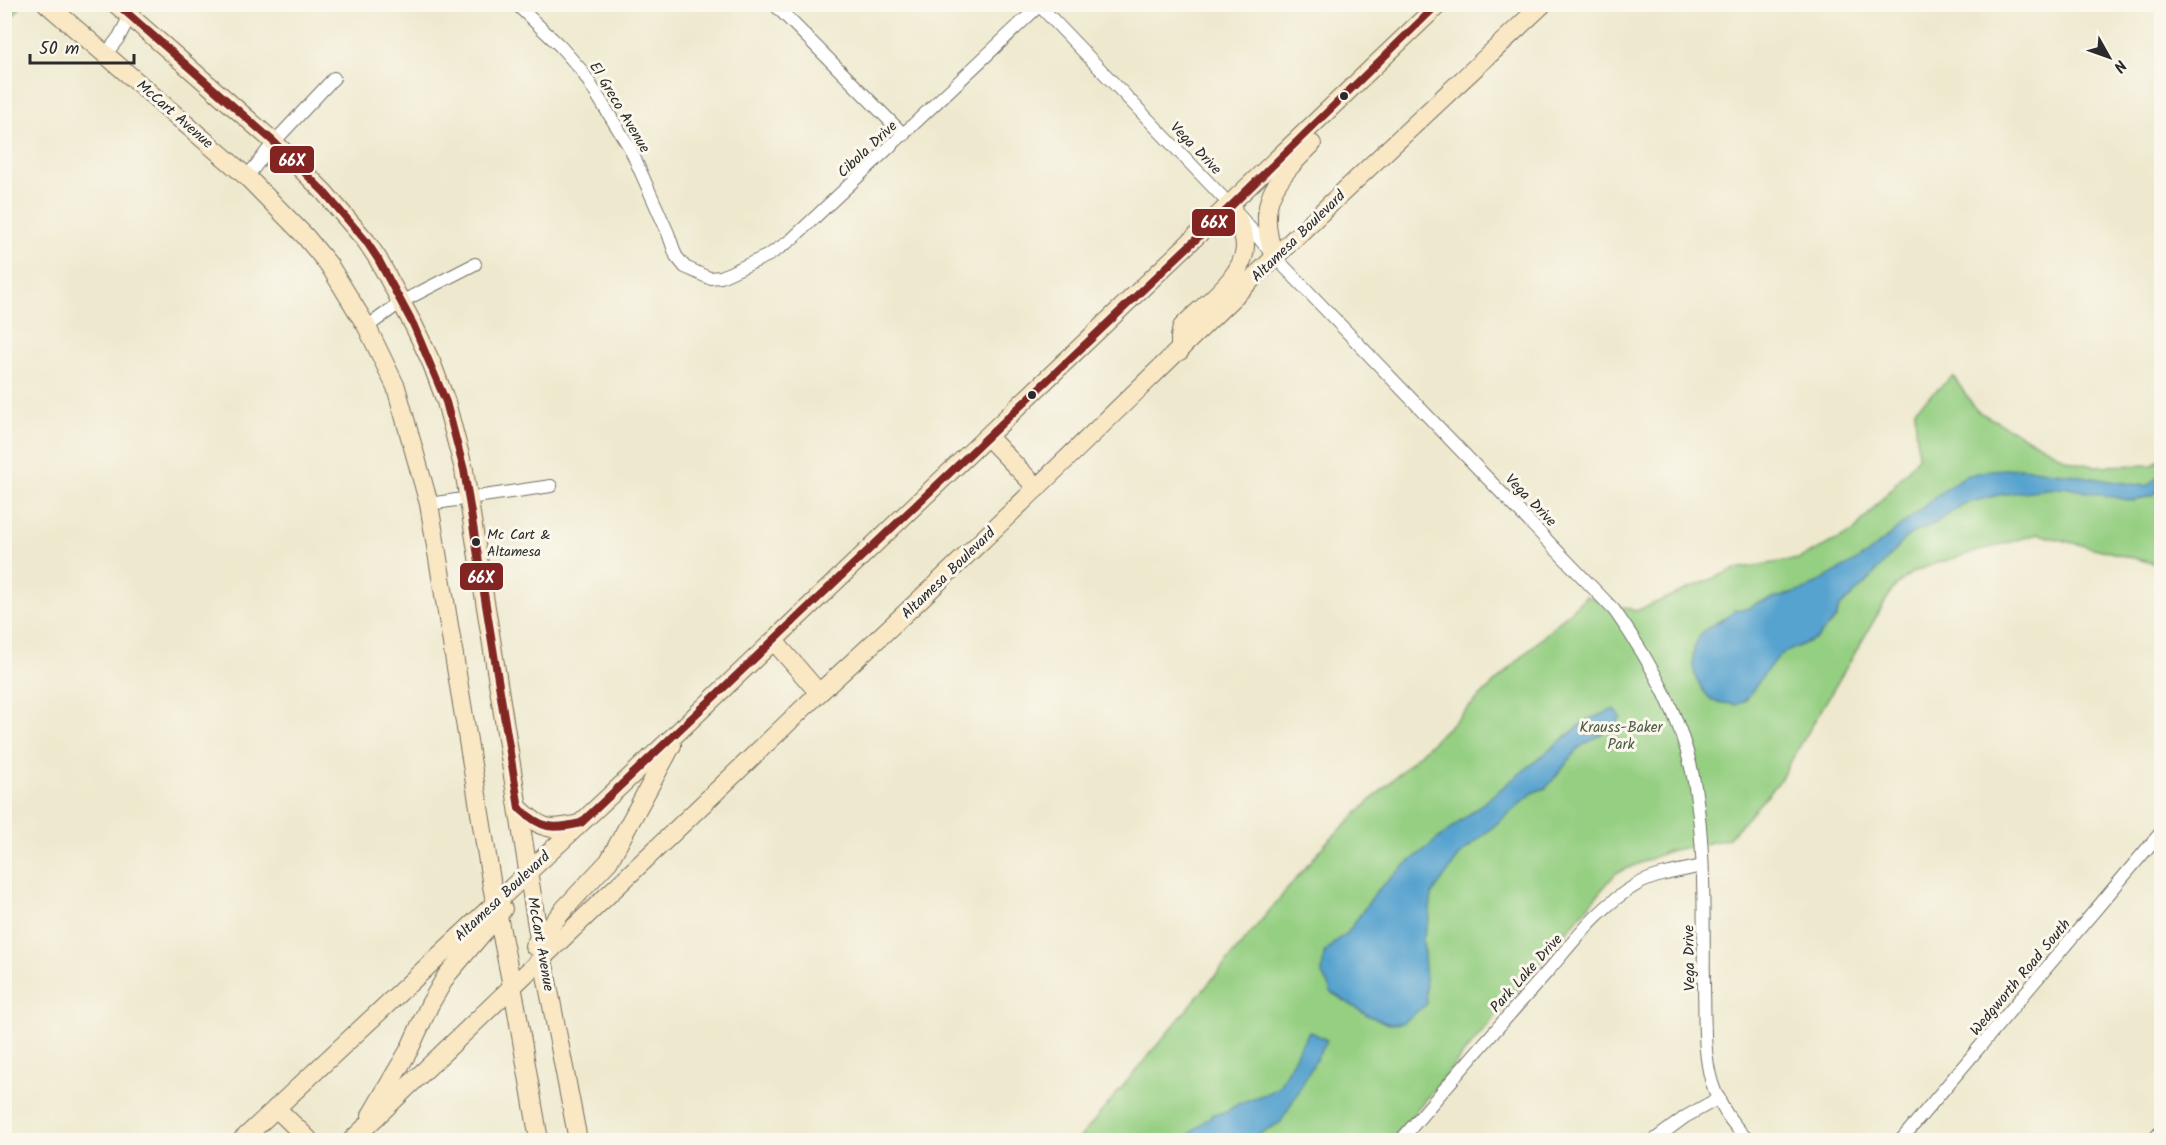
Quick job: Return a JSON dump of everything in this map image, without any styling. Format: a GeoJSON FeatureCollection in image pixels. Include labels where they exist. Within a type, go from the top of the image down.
{"type":"FeatureCollection","features":[{"type":"Feature","properties":{"kind":"main road","name":"McCart Avenue"},"geometry":{"type":"LineString","coordinates":[[47,4],[248,177],[305,236],[329,265],[367,327],[396,387],[429,504],[497,909],[539,1140]]}},
{"type":"Feature","properties":{"kind":"main road","name":"McCart Avenue"},"geometry":{"type":"LineString","coordinates":[[116,4],[134,11],[324,192],[378,258],[432,364],[457,439],[530,871],[542,958],[578,1140]]}},
{"type":"Feature","properties":{"kind":"main road","name":"Altamesa Boulevard"},"geometry":{"type":"LineString","coordinates":[[242,1140],[497,909],[530,871],[1231,206],[1439,4]]}},
{"type":"Feature","properties":{"kind":"main road","name":"Altamesa Boulevard"},"geometry":{"type":"LineString","coordinates":[[358,1135],[819,693],[1037,488],[1275,257],[1543,4]]}},
{"type":"Feature","properties":{"kind":"main road"},"geometry":{"type":"LineString","coordinates":[[1275,257],[1267,237],[1268,204],[1272,190],[1282,175],[1324,131],[1340,100]]}},
{"type":"Feature","properties":{"kind":"main road"},"geometry":{"type":"LineString","coordinates":[[1180,351],[1182,327],[1230,281],[1237,273],[1242,261],[1245,246],[1242,231],[1231,206]]}},
{"type":"Feature","properties":{"kind":"main road"},"geometry":{"type":"LineString","coordinates":[[988,437],[1037,488]]}},
{"type":"Feature","properties":{"kind":"main road"},"geometry":{"type":"LineString","coordinates":[[774,641],[819,693]]}},
{"type":"Feature","properties":{"kind":"main road"},"geometry":{"type":"LineString","coordinates":[[513,987],[529,953],[539,939],[609,861],[677,734]]}},
{"type":"Feature","properties":{"kind":"main road"},"geometry":{"type":"LineString","coordinates":[[519,808],[529,818],[549,828],[555,829],[581,823]]}},
{"type":"Feature","properties":{"kind":"main road"},"geometry":{"type":"LineString","coordinates":[[358,1135],[409,1050],[430,1004],[447,975],[497,909]]}},
{"type":"Feature","properties":{"kind":"main road"},"geometry":{"type":"LineString","coordinates":[[276,1108],[309,1140]]}},
{"type":"Feature","properties":{"kind":"street","name":"El Greco Avenue"},"geometry":{"type":"LineString","coordinates":[[516,4],[560,46],[582,71],[630,147],[676,256],[685,267],[693,271]]}},
{"type":"Feature","properties":{"kind":"street"},"geometry":{"type":"LineString","coordinates":[[774,4],[904,135]]}},
{"type":"Feature","properties":{"kind":"street","name":"Cibola Drive"},"geometry":{"type":"LineString","coordinates":[[693,271],[709,278],[721,277],[769,255],[791,240],[1040,5]]}},
{"type":"Feature","properties":{"kind":"street","name":"Vega Drive"},"geometry":{"type":"LineString","coordinates":[[1040,5],[1231,206],[1275,257],[1614,610],[1641,649],[1666,694],[1688,754],[1695,787],[1702,866],[1705,1026],[1710,1075],[1727,1115],[1748,1140]]}},
{"type":"Feature","properties":{"kind":"street"},"geometry":{"type":"LineString","coordinates":[[106,54],[134,11]]}},
{"type":"Feature","properties":{"kind":"street"},"geometry":{"type":"LineString","coordinates":[[248,177],[274,142],[334,78]]}},
{"type":"Feature","properties":{"kind":"street"},"geometry":{"type":"LineString","coordinates":[[367,327],[400,302],[476,264]]}},
{"type":"Feature","properties":{"kind":"street"},"geometry":{"type":"LineString","coordinates":[[429,504],[551,486]]}},
{"type":"Feature","properties":{"kind":"street","name":"Wedgworth Road South"},"geometry":{"type":"LineString","coordinates":[[1900,1140],[2162,831]]}},
{"type":"Feature","properties":{"kind":"street","name":"Park Lake Drive"},"geometry":{"type":"LineString","coordinates":[[1401,1140],[1490,1034],[1615,900],[1636,885],[1655,877],[1702,866]]}},
{"type":"Feature","properties":{"kind":"street"},"geometry":{"type":"LineString","coordinates":[[1653,1140],[1685,1117],[1719,1098]]}},
{"type":"Feature","properties":{"kind":"street"},"geometry":{"type":"LineString","coordinates":[[2153,1140],[2162,1130]]}},
{"type":"Feature","properties":{"kind":"green space"},"geometry":{"type":"Polygon","coordinates":[[[5,5],[22,5],[5,26],[5,5]]]}},
{"type":"Feature","properties":{"kind":"green space","name":"Krauss-Baker Park"},"geometry":{"type":"Polygon","coordinates":[[[1953,376],[1977,411],[2068,460],[2092,466],[2152,465],[2161,457],[2161,565],[2038,534],[1934,564],[1911,573],[1892,590],[1778,783],[1728,839],[1669,851],[1616,873],[1391,1140],[1078,1140],[1326,843],[1586,596],[1636,611],[1735,569],[1798,559],[1853,532],[1918,458],[1915,409],[1953,376]]]}},
{"type":"Feature","properties":{"kind":"water"},"geometry":{"type":"Polygon","coordinates":[[[2019,468],[2146,486],[2161,475],[2161,488],[2153,495],[2133,501],[2063,487],[1998,495],[1964,504],[1934,524],[1909,535],[1865,584],[1839,608],[1836,618],[1817,638],[1782,654],[1770,666],[1746,700],[1736,705],[1712,701],[1701,688],[1694,670],[1694,653],[1699,638],[1711,626],[1735,610],[1750,608],[1757,603],[1804,590],[1866,555],[1940,493],[1965,476],[1991,470],[2019,468]]]}},
{"type":"Feature","properties":{"kind":"water"},"geometry":{"type":"Polygon","coordinates":[[[1615,709],[1621,718],[1599,736],[1580,747],[1546,788],[1534,792],[1461,854],[1432,894],[1429,919],[1423,938],[1427,1004],[1402,1023],[1389,1024],[1369,1016],[1332,993],[1322,974],[1324,953],[1348,932],[1376,892],[1404,866],[1587,720],[1615,709]]]}},
{"type":"Feature","properties":{"kind":"water"},"geometry":{"type":"Polygon","coordinates":[[[1309,1031],[1327,1040],[1281,1122],[1249,1140],[1183,1140],[1213,1114],[1227,1112],[1239,1103],[1279,1086],[1309,1031]]]}},
{"type":"Feature","properties":{"kind":"transit line","name":"66X"},"geometry":{"type":"LineString","coordinates":[[117,4],[274,142],[324,192],[366,241],[414,326],[446,402],[464,470],[519,808]]}},
{"type":"Feature","properties":{"kind":"transit line","name":"66X"},"geometry":{"type":"LineString","coordinates":[[519,808],[534,820],[548,826],[562,827],[581,823],[1231,206],[1438,4]]}},
{"type":"Feature","properties":{"kind":"place","name":"Mc Cart & Altamesa"},"geometry":{"type":"Point","coordinates":[476,542]}}]}
